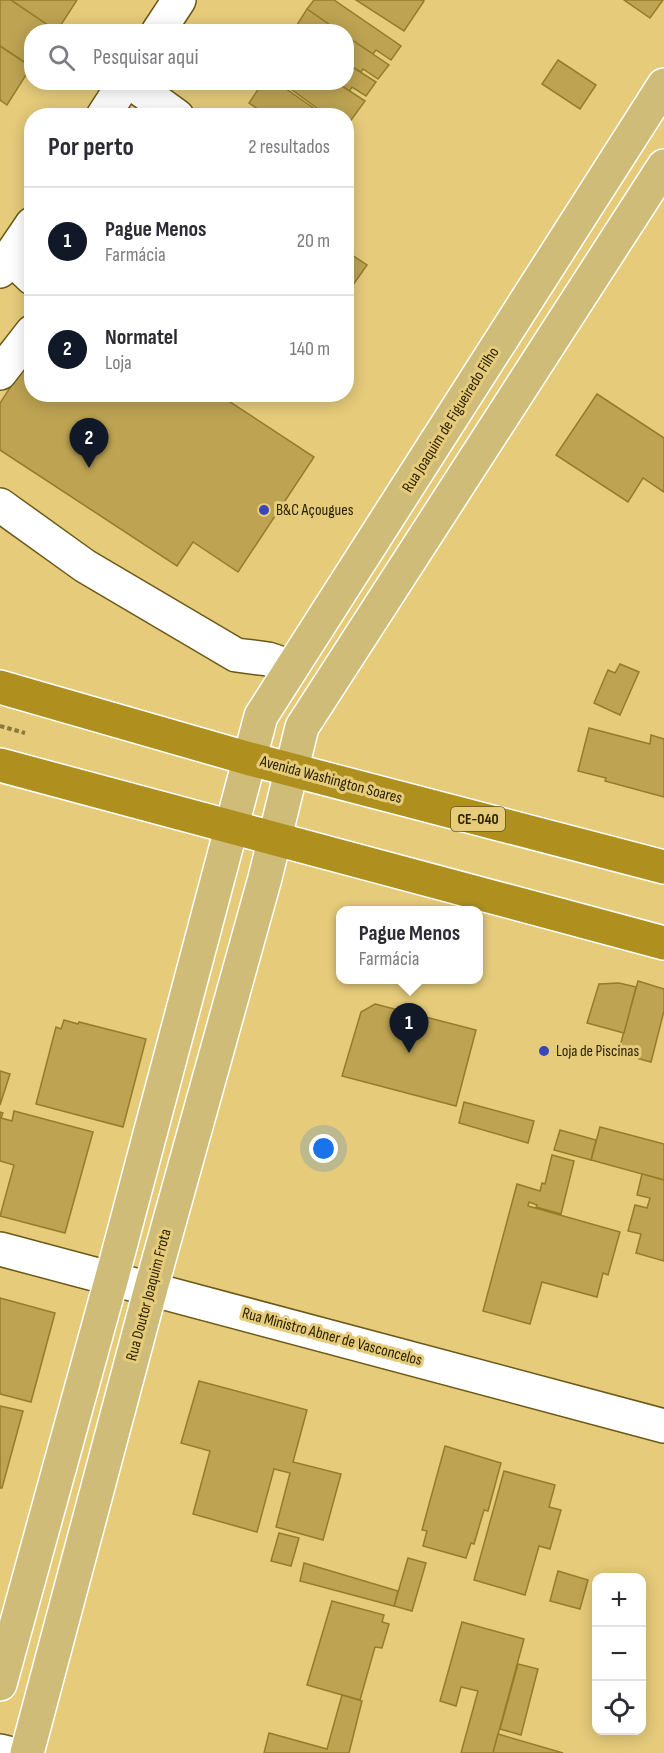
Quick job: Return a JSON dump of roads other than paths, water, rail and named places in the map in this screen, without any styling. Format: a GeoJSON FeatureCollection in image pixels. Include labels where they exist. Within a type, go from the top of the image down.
{"type":"FeatureCollection","features":[{"type":"Feature","properties":{"kind":"highway","name":"Avenida Washington Soares"},"geometry":{"type":"LineString","coordinates":[[0,687],[250,759],[664,867]]}},
{"type":"Feature","properties":{"kind":"highway"},"geometry":{"type":"LineString","coordinates":[[0,765],[664,943]]}},
{"type":"Feature","properties":{"kind":"main road","name":"Rua Joaquim de Figueiredo Filho"},"geometry":{"type":"LineString","coordinates":[[232,826],[261,716],[664,85]]}},
{"type":"Feature","properties":{"kind":"main road"},"geometry":{"type":"LineString","coordinates":[[292,769],[302,727],[664,166]]}},
{"type":"Feature","properties":{"kind":"main road"},"geometry":{"type":"LineString","coordinates":[[542,276],[580,298]]}},
{"type":"Feature","properties":{"kind":"main road","name":"Rua Doutor Joaquim Frota"},"geometry":{"type":"LineString","coordinates":[[27,1753],[292,769]]}},
{"type":"Feature","properties":{"kind":"main road"},"geometry":{"type":"LineString","coordinates":[[0,1684],[112,1277],[232,826]]}},
{"type":"Feature","properties":{"kind":"street"},"geometry":{"type":"LineString","coordinates":[[163,24],[179,0]]}},
{"type":"Feature","properties":{"kind":"street"},"geometry":{"type":"LineString","coordinates":[[108,108],[120,90]]}},
{"type":"Feature","properties":{"kind":"street"},"geometry":{"type":"LineString","coordinates":[[141,90],[166,108]]}},
{"type":"Feature","properties":{"kind":"street"},"geometry":{"type":"LineString","coordinates":[[14,269],[24,244]]}},
{"type":"Feature","properties":{"kind":"street"},"geometry":{"type":"LineString","coordinates":[[0,373],[24,342]]}},
{"type":"Feature","properties":{"kind":"street"},"geometry":{"type":"LineString","coordinates":[[0,505],[85,566],[236,655],[268,659],[292,667]]}},
{"type":"Feature","properties":{"kind":"street","name":"Rua Ministro Abner de Vasconcelos"},"geometry":{"type":"LineString","coordinates":[[0,1249],[664,1426]]}},
{"type":"Feature","properties":{"kind":"street"},"geometry":{"type":"LineString","coordinates":[[0,1751],[8,1753]]}},
{"type":"Feature","properties":{"kind":"place","name":"Normatel"},"geometry":{"type":"Point","coordinates":[89,468]}},
{"type":"Feature","properties":{"kind":"place","name":"B&C Açougues"},"geometry":{"type":"Point","coordinates":[264,510]}},
{"type":"Feature","properties":{"kind":"place","name":"Loja de Piscinas"},"geometry":{"type":"Point","coordinates":[544,1051]}},
{"type":"Feature","properties":{"kind":"place","name":"Pague Menos"},"geometry":{"type":"Point","coordinates":[409,1053]}}]}
